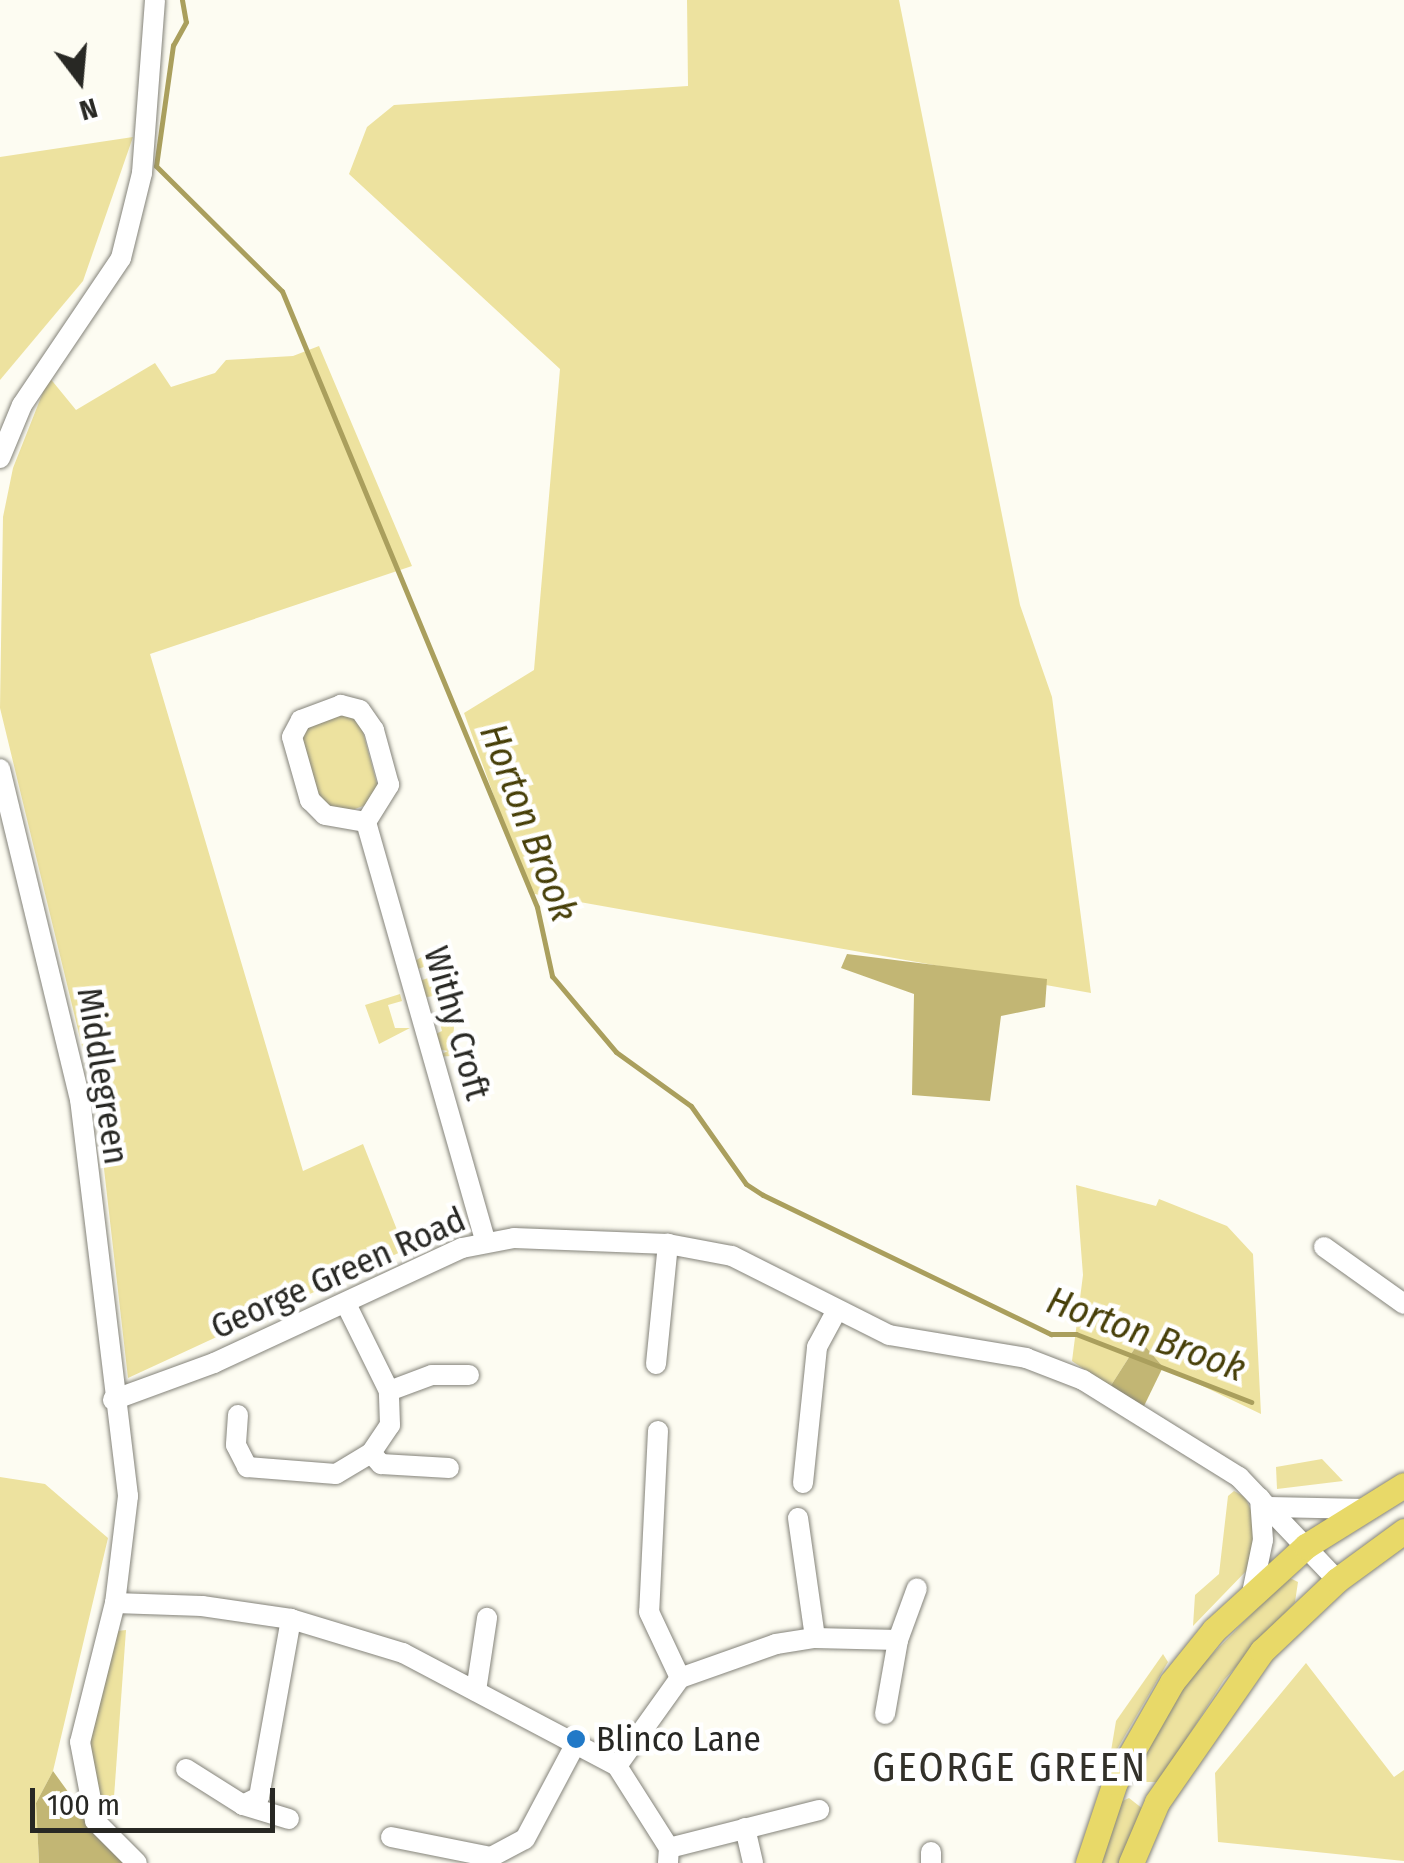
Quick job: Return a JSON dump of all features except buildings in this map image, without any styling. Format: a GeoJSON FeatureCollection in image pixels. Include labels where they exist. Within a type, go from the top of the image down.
{"type":"FeatureCollection","features":[{"type":"Feature","properties":{"kind":"main road"},"geometry":{"type":"LineString","coordinates":[[1088,1863],[1115,1782],[1172,1682],[1252,1593],[1306,1546],[1404,1486]]}},
{"type":"Feature","properties":{"kind":"main road"},"geometry":{"type":"LineString","coordinates":[[1132,1863],[1157,1802],[1216,1710],[1262,1652],[1337,1580],[1404,1531]]}},
{"type":"Feature","properties":{"kind":"street"},"geometry":{"type":"LineString","coordinates":[[0,458],[22,405],[121,258],[142,173],[155,0]]}},
{"type":"Feature","properties":{"kind":"street"},"geometry":{"type":"LineString","coordinates":[[341,706],[360,710],[374,730],[389,785],[366,822],[326,815],[310,800],[292,737],[301,720],[341,706]]}},
{"type":"Feature","properties":{"kind":"street","name":"Middlegreen"},"geometry":{"type":"LineString","coordinates":[[0,769],[80,1099],[113,1400],[128,1496],[115,1604],[80,1742],[95,1821],[138,1863]]}},
{"type":"Feature","properties":{"kind":"street","name":"Withy Croft"},"geometry":{"type":"LineString","coordinates":[[366,822],[484,1242]]}},
{"type":"Feature","properties":{"kind":"street","name":"George Green Road"},"geometry":{"type":"LineString","coordinates":[[113,1400],[484,1242],[668,1244],[732,1256],[889,1335],[1026,1358],[1083,1380],[1238,1476],[1337,1580]]}},
{"type":"Feature","properties":{"kind":"street"},"geometry":{"type":"LineString","coordinates":[[656,1364],[668,1244]]}},
{"type":"Feature","properties":{"kind":"street"},"geometry":{"type":"LineString","coordinates":[[1324,1247],[1404,1304]]}},
{"type":"Feature","properties":{"kind":"street"},"geometry":{"type":"LineString","coordinates":[[238,1415],[236,1445],[247,1467],[336,1474],[372,1453],[390,1425],[389,1391],[346,1304]]}},
{"type":"Feature","properties":{"kind":"street"},"geometry":{"type":"LineString","coordinates":[[803,1483],[817,1347],[838,1310]]}},
{"type":"Feature","properties":{"kind":"street"},"geometry":{"type":"LineString","coordinates":[[389,1391],[432,1375],[469,1376]]}},
{"type":"Feature","properties":{"kind":"street"},"geometry":{"type":"LineString","coordinates":[[658,1431],[649,1612],[680,1678]]}},
{"type":"Feature","properties":{"kind":"street"},"geometry":{"type":"LineString","coordinates":[[372,1453],[381,1464],[449,1468]]}},
{"type":"Feature","properties":{"kind":"street"},"geometry":{"type":"LineString","coordinates":[[1252,1593],[1263,1540],[1264,1503],[1366,1509]]}},
{"type":"Feature","properties":{"kind":"street"},"geometry":{"type":"LineString","coordinates":[[798,1518],[816,1638]]}},
{"type":"Feature","properties":{"kind":"street"},"geometry":{"type":"LineString","coordinates":[[885,1714],[898,1640],[917,1588]]}},
{"type":"Feature","properties":{"kind":"street"},"geometry":{"type":"LineString","coordinates":[[115,1604],[202,1606],[291,1619],[403,1653],[574,1747],[618,1766],[668,1856],[745,1828],[820,1810]]}},
{"type":"Feature","properties":{"kind":"street"},"geometry":{"type":"LineString","coordinates":[[476,1690],[486,1618]]}},
{"type":"Feature","properties":{"kind":"street"},"geometry":{"type":"LineString","coordinates":[[244,1805],[259,1797],[291,1619]]}},
{"type":"Feature","properties":{"kind":"street"},"geometry":{"type":"LineString","coordinates":[[618,1766],[680,1678],[816,1638],[898,1640]]}},
{"type":"Feature","properties":{"kind":"street"},"geometry":{"type":"LineString","coordinates":[[392,1837],[491,1857],[525,1839],[574,1747]]}},
{"type":"Feature","properties":{"kind":"street"},"geometry":{"type":"LineString","coordinates":[[186,1769],[244,1805],[289,1819]]}},
{"type":"Feature","properties":{"kind":"street"},"geometry":{"type":"LineString","coordinates":[[745,1828],[753,1863]]}},
{"type":"Feature","properties":{"kind":"shaded area"},"geometry":{"type":"Polygon","coordinates":[[[687,0],[899,0],[1020,605],[1052,697],[1091,993],[529,893],[464,713],[534,670],[560,369],[349,174],[367,127],[394,105],[688,86],[687,0]]]}},
{"type":"Feature","properties":{"kind":"shaded area"},"geometry":{"type":"Polygon","coordinates":[[[133,137],[83,281],[0,380],[0,157],[133,137]]]}},
{"type":"Feature","properties":{"kind":"shaded area"},"geometry":{"type":"Polygon","coordinates":[[[319,346],[412,566],[150,654],[303,1171],[363,1144],[405,1250],[128,1378],[97,1108],[0,708],[3,517],[13,468],[49,377],[76,410],[155,363],[171,387],[215,373],[226,360],[293,356],[319,346]]]}},
{"type":"Feature","properties":{"kind":"shaded area"},"geometry":{"type":"Polygon","coordinates":[[[348,713],[361,725],[378,788],[369,804],[338,815],[318,807],[298,733],[307,723],[348,713]]]}},
{"type":"Feature","properties":{"kind":"shaded area"},"geometry":{"type":"Polygon","coordinates":[[[432,950],[456,1009],[451,1056],[435,1057],[448,1051],[432,1048],[429,1037],[442,1031],[433,996],[417,999],[413,983],[428,978],[424,967],[411,971],[409,965],[432,950]]]}},
{"type":"Feature","properties":{"kind":"shaded area"},"geometry":{"type":"Polygon","coordinates":[[[847,954],[1047,979],[1045,1007],[1001,1016],[990,1101],[912,1095],[914,994],[841,968],[847,954]]]}},
{"type":"Feature","properties":{"kind":"shaded area"},"geometry":{"type":"Polygon","coordinates":[[[400,994],[402,1001],[388,1005],[395,1028],[410,1028],[379,1044],[365,1005],[400,994]]]}},
{"type":"Feature","properties":{"kind":"shaded area"},"geometry":{"type":"Polygon","coordinates":[[[1076,1185],[1156,1206],[1159,1199],[1227,1226],[1253,1254],[1261,1414],[1163,1367],[1140,1340],[1110,1387],[1072,1361],[1083,1275],[1076,1185]]]}},
{"type":"Feature","properties":{"kind":"shaded area"},"geometry":{"type":"Polygon","coordinates":[[[1140,1340],[1163,1367],[1144,1406],[1110,1387],[1140,1340]]]}},
{"type":"Feature","properties":{"kind":"shaded area"},"geometry":{"type":"Polygon","coordinates":[[[1322,1459],[1343,1481],[1277,1489],[1276,1467],[1322,1459]]]}},
{"type":"Feature","properties":{"kind":"shaded area"},"geometry":{"type":"Polygon","coordinates":[[[0,1477],[45,1484],[108,1538],[53,1771],[36,1803],[39,1863],[0,1863],[0,1477]]]}},
{"type":"Feature","properties":{"kind":"shaded area"},"geometry":{"type":"Polygon","coordinates":[[[1234,1491],[1245,1497],[1259,1528],[1250,1567],[1193,1626],[1195,1595],[1219,1574],[1228,1496],[1234,1491]]]}},
{"type":"Feature","properties":{"kind":"shaded area"},"geometry":{"type":"Polygon","coordinates":[[[1288,1577],[1298,1582],[1295,1602],[1224,1680],[1159,1782],[1139,1782],[1137,1763],[1186,1681],[1288,1577]]]}},
{"type":"Feature","properties":{"kind":"shaded area"},"geometry":{"type":"Polygon","coordinates":[[[126,1630],[114,1797],[94,1794],[84,1746],[109,1632],[126,1630]]]}},
{"type":"Feature","properties":{"kind":"shaded area"},"geometry":{"type":"Polygon","coordinates":[[[1163,1654],[1168,1662],[1109,1763],[1116,1721],[1163,1654]]]}},
{"type":"Feature","properties":{"kind":"shaded area"},"geometry":{"type":"Polygon","coordinates":[[[1306,1663],[1394,1777],[1404,1770],[1404,1861],[1218,1842],[1215,1773],[1306,1663]]]}},
{"type":"Feature","properties":{"kind":"shaded area"},"geometry":{"type":"Polygon","coordinates":[[[53,1771],[123,1863],[39,1863],[36,1803],[53,1771]]]}},
{"type":"Feature","properties":{"kind":"shaded area"},"geometry":{"type":"Polygon","coordinates":[[[1129,1798],[1143,1809],[1122,1863],[1095,1863],[1118,1803],[1129,1798]]]}},
{"type":"Feature","properties":{"kind":"waterway","name":"Horton Brook"},"geometry":{"type":"LineString","coordinates":[[182,0],[186,22],[173,45],[156,166],[282,291],[537,907],[552,976],[616,1052],[691,1106],[746,1184],[763,1195],[1051,1334],[1076,1334],[1251,1402]]}},
{"type":"Feature","properties":{"kind":"place","name":"Blinco Lane"},"geometry":{"type":"Point","coordinates":[576,1739]}},
{"type":"Feature","properties":{"kind":"district","name":"GEORGE GREEN"},"geometry":{"type":"Point","coordinates":[1010,1768]}}]}
